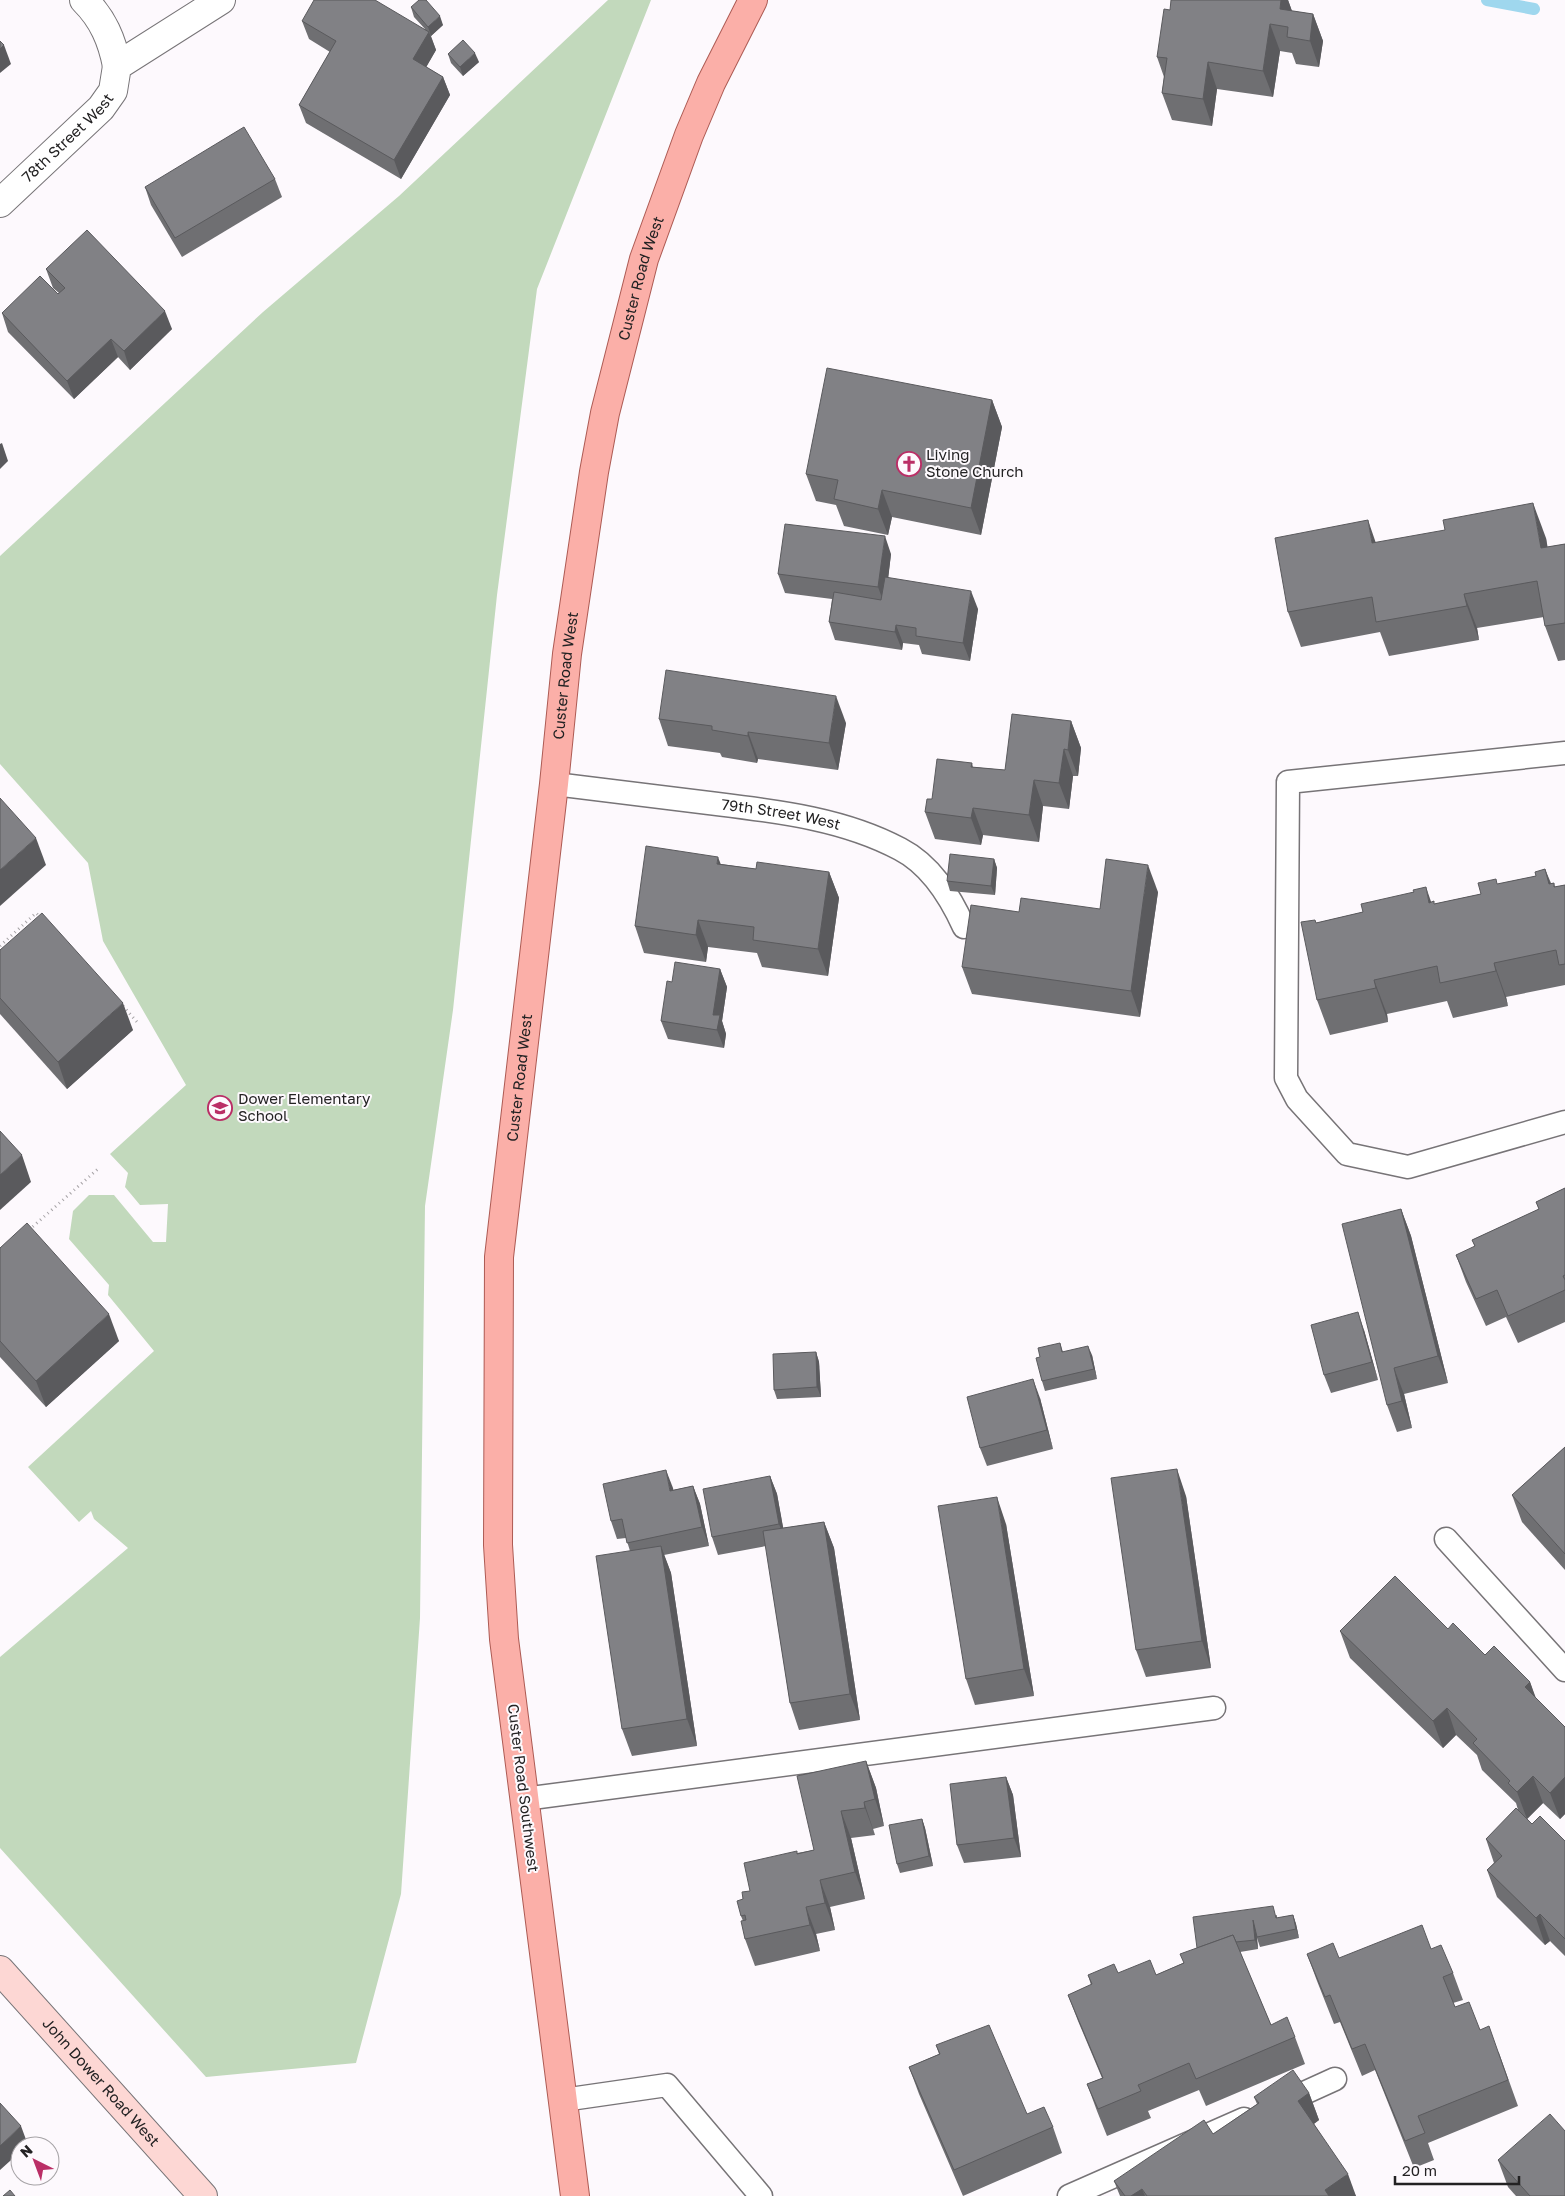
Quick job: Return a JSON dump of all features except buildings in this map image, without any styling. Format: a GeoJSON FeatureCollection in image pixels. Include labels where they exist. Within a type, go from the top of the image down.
{"type":"FeatureCollection","features":[{"type":"Feature","properties":{"kind":"main road","name":"Custer Road West"},"geometry":{"type":"LineString","coordinates":[[499,1378],[499,1257],[568,654],[594,472],[606,413],[644,259],[692,127],[711,83],[753,0]]}},
{"type":"Feature","properties":{"kind":"main road","name":"Custer Road Southwest"},"geometry":{"type":"LineString","coordinates":[[499,1378],[498,1545],[504,1639],[575,2196]]}},
{"type":"Feature","properties":{"kind":"street"},"geometry":{"type":"LineString","coordinates":[[84,0],[106,27],[114,48],[117,66],[221,0]]}},
{"type":"Feature","properties":{"kind":"street","name":"78th Street West"},"geometry":{"type":"LineString","coordinates":[[0,203],[101,108],[113,91],[117,66]]}},
{"type":"Feature","properties":{"kind":"street","name":"John Dower Road West"},"geometry":{"type":"LineString","coordinates":[[0,1970],[203,2196]]}},
{"type":"Feature","properties":{"kind":"lane"},"geometry":{"type":"LineString","coordinates":[[1565,753],[1288,782],[1286,1068],[1286,1078],[1297,1099],[1347,1154],[1408,1167],[1565,1122]]}},
{"type":"Feature","properties":{"kind":"lane","name":"79th Street West"},"geometry":{"type":"LineString","coordinates":[[554,784],[792,813],[860,832],[901,849],[930,871],[954,905],[964,927]]}},
{"type":"Feature","properties":{"kind":"lane"},"geometry":{"type":"LineString","coordinates":[[1446,1539],[1565,1670]]}},
{"type":"Feature","properties":{"kind":"lane"},"geometry":{"type":"LineString","coordinates":[[524,1800],[1214,1708]]}},
{"type":"Feature","properties":{"kind":"lane"},"geometry":{"type":"LineString","coordinates":[[1068,2196],[1335,2080]]}},
{"type":"Feature","properties":{"kind":"lane"},"geometry":{"type":"LineString","coordinates":[[563,2100],[667,2085],[761,2196]]}},
{"type":"Feature","properties":{"kind":"path"},"geometry":{"type":"LineString","coordinates":[[0,946],[36,913],[43,920]]}},
{"type":"Feature","properties":{"kind":"path"},"geometry":{"type":"LineString","coordinates":[[117,1000],[137,1022]]}},
{"type":"Feature","properties":{"kind":"path"},"geometry":{"type":"LineString","coordinates":[[28,1231],[99,1168]]}},
{"type":"Feature","properties":{"kind":"green space","name":"Dower Elementary School"},"geometry":{"type":"Polygon","coordinates":[[[608,0],[651,0],[537,289],[497,595],[453,1010],[425,1206],[420,1618],[401,1894],[356,2063],[206,2077],[0,1848],[0,1657],[128,1548],[94,1519],[91,1511],[79,1522],[28,1467],[154,1351],[108,1295],[109,1285],[69,1239],[73,1211],[89,1195],[114,1195],[153,1242],[166,1242],[168,1204],[140,1205],[125,1187],[128,1173],[110,1154],[186,1085],[103,941],[88,863],[0,764],[0,556],[263,312],[399,196],[608,0]]]}},
{"type":"Feature","properties":{"kind":"waterway"},"geometry":{"type":"LineString","coordinates":[[1487,0],[1534,9]]}},
{"type":"Feature","properties":{"kind":"place","name":"Living Stone Church"},"geometry":{"type":"Point","coordinates":[909,464]}},
{"type":"Feature","properties":{"kind":"place","name":"Dower Elementary School"},"geometry":{"type":"Point","coordinates":[220,1108]}}]}
